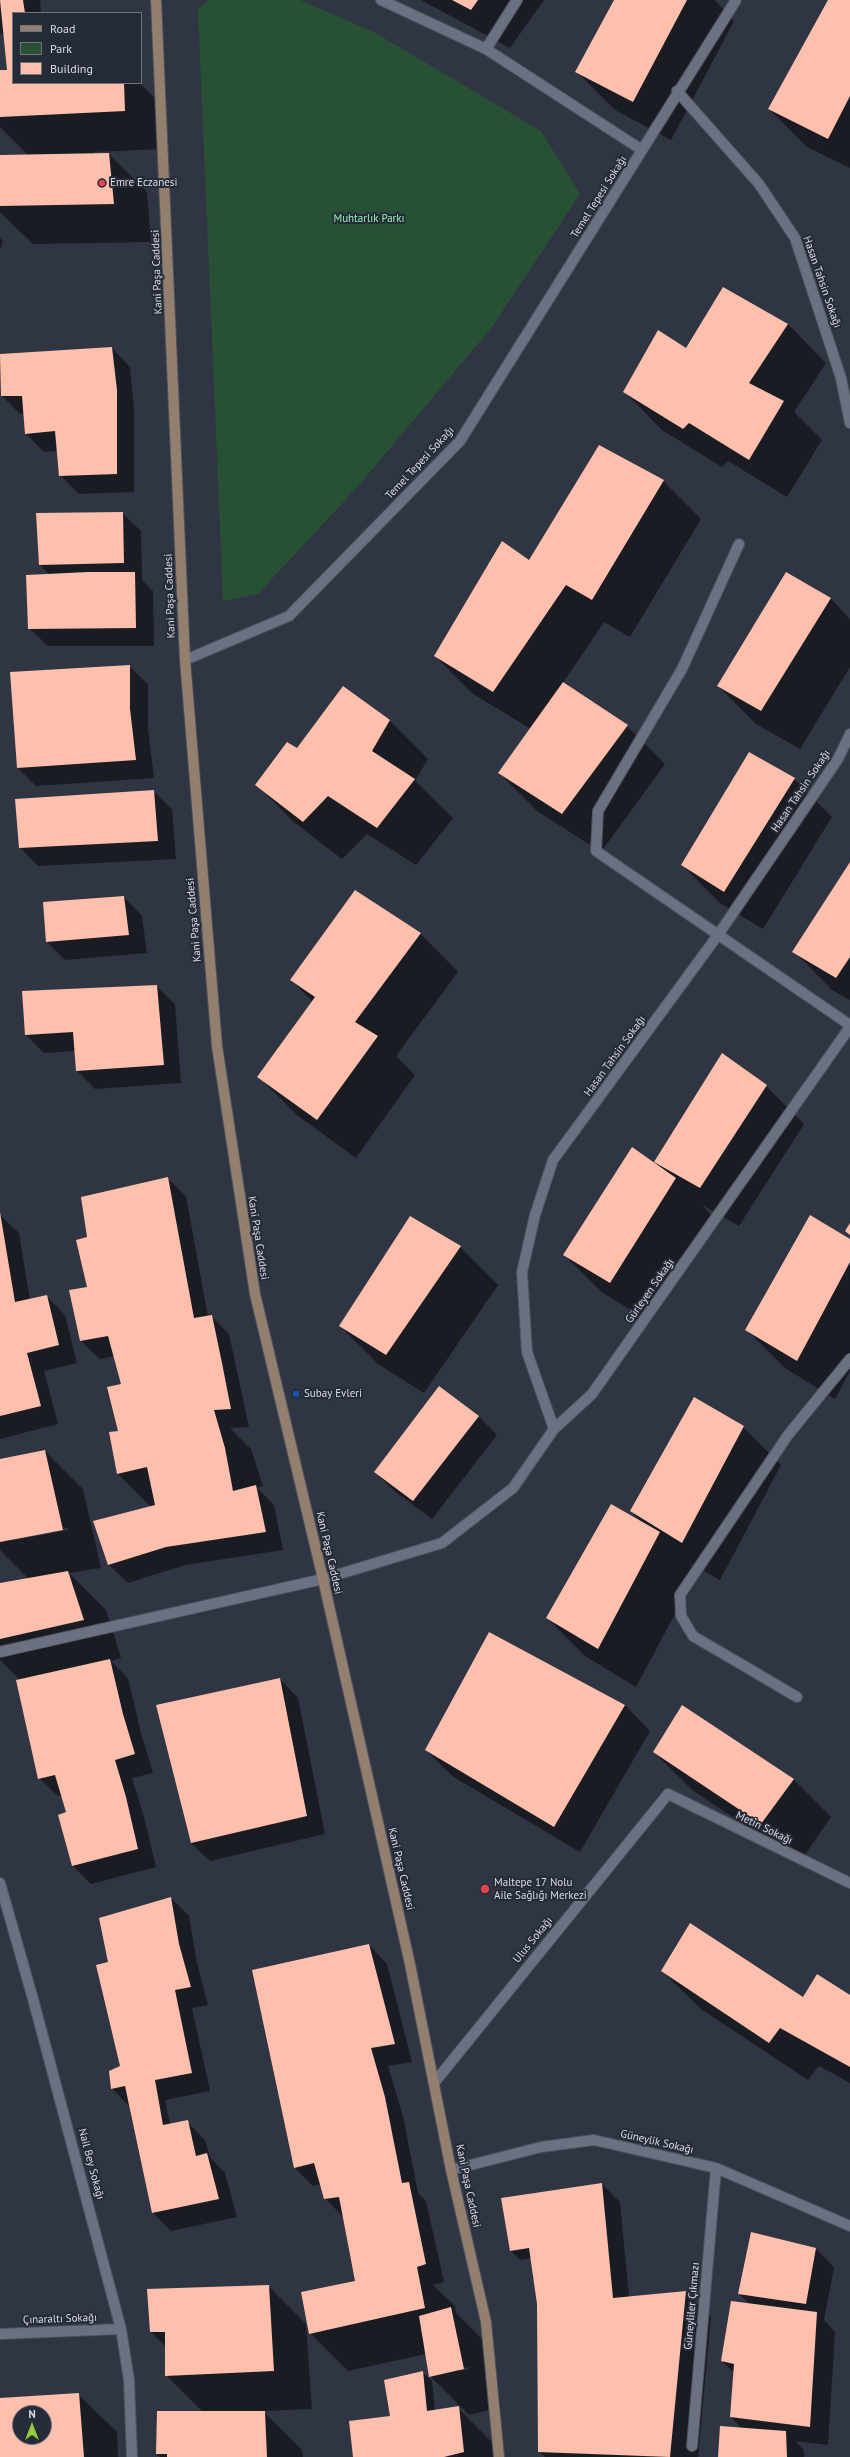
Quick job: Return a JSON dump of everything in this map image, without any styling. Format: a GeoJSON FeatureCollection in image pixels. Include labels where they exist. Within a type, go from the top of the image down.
{"type":"FeatureCollection","features":[{"type":"Feature","properties":{"kind":"street","name":"Kani Paşa Caddesi"},"geometry":{"type":"LineString","coordinates":[[156,0],[185,660],[217,1046],[255,1294],[323,1579],[406,1948],[451,2170],[486,2322],[499,2457]]}},
{"type":"Feature","properties":{"kind":"street","name":"Temel Tepesi Sokağı"},"geometry":{"type":"LineString","coordinates":[[381,0],[486,49],[642,150]]}},
{"type":"Feature","properties":{"kind":"street"},"geometry":{"type":"LineString","coordinates":[[486,49],[517,0]]}},
{"type":"Feature","properties":{"kind":"street","name":"Temel Tepesi Sokağı"},"geometry":{"type":"LineString","coordinates":[[185,660],[289,616],[460,441],[642,150],[677,91],[736,0]]}},
{"type":"Feature","properties":{"kind":"street","name":"Hasan Tahsin Sokağı"},"geometry":{"type":"LineString","coordinates":[[677,91],[759,184],[795,238],[841,378],[850,423]]}},
{"type":"Feature","properties":{"kind":"street"},"geometry":{"type":"LineString","coordinates":[[739,544],[682,669],[598,811],[596,851],[850,1026]]}},
{"type":"Feature","properties":{"kind":"street","name":"Hasan Tahsin Sokağı"},"geometry":{"type":"LineString","coordinates":[[554,1429],[527,1352],[522,1272],[535,1215],[553,1160],[718,935],[838,759],[850,734]]}},
{"type":"Feature","properties":{"kind":"street","name":"Gürleyen Sokağı"},"geometry":{"type":"LineString","coordinates":[[323,1579],[442,1543],[513,1488],[554,1429],[592,1394],[850,1026]]}},
{"type":"Feature","properties":{"kind":"street"},"geometry":{"type":"LineString","coordinates":[[798,1696],[693,1636],[681,1616],[680,1595],[788,1435],[850,1359]]}},
{"type":"Feature","properties":{"kind":"street"},"geometry":{"type":"LineString","coordinates":[[0,1652],[323,1579]]}},
{"type":"Feature","properties":{"kind":"street","name":"Ulus Sokağı"},"geometry":{"type":"LineString","coordinates":[[434,2083],[668,1794]]}},
{"type":"Feature","properties":{"kind":"street","name":"Metin Sokağı"},"geometry":{"type":"LineString","coordinates":[[668,1794],[850,1883]]}},
{"type":"Feature","properties":{"kind":"street","name":"Nail Bey Sokağı"},"geometry":{"type":"LineString","coordinates":[[0,1883],[40,2022],[121,2329],[129,2380],[132,2457]]}},
{"type":"Feature","properties":{"kind":"street","name":"Güneylik Sokağı"},"geometry":{"type":"LineString","coordinates":[[451,2170],[541,2147],[594,2140],[716,2168],[850,2226]]}},
{"type":"Feature","properties":{"kind":"street","name":"Güneyliler Çıkmazı"},"geometry":{"type":"LineString","coordinates":[[692,2446],[716,2168]]}},
{"type":"Feature","properties":{"kind":"street","name":"Çınaraltı Sokağı"},"geometry":{"type":"LineString","coordinates":[[0,2334],[121,2329]]}},
{"type":"Feature","properties":{"kind":"green space","name":"Muhtarlık Parkı"},"geometry":{"type":"Polygon","coordinates":[[[209,0],[300,0],[374,32],[541,131],[580,194],[492,327],[360,484],[258,594],[223,601],[198,9],[209,0]]]}},
{"type":"Feature","properties":{"kind":"building"},"geometry":{"type":"Polygon","coordinates":[[[0,0],[23,0],[25,12],[12,12],[12,84],[124,84],[125,111],[0,117],[0,70],[7,70],[0,0]]]}},
{"type":"Feature","properties":{"kind":"building"},"geometry":{"type":"Polygon","coordinates":[[[452,0],[478,0],[471,10],[452,0]]]}},
{"type":"Feature","properties":{"kind":"building"},"geometry":{"type":"Polygon","coordinates":[[[614,0],[687,0],[633,102],[575,72],[614,0]]]}},
{"type":"Feature","properties":{"kind":"building"},"geometry":{"type":"Polygon","coordinates":[[[828,0],[850,0],[850,96],[828,139],[768,109],[828,0]]]}},
{"type":"Feature","properties":{"kind":"building"},"geometry":{"type":"Polygon","coordinates":[[[109,153],[114,204],[0,206],[0,155],[109,153]]]}},
{"type":"Feature","properties":{"kind":"building"},"geometry":{"type":"Polygon","coordinates":[[[723,287],[788,324],[749,383],[784,401],[749,460],[689,423],[683,429],[623,392],[658,330],[686,348],[723,287]]]}},
{"type":"Feature","properties":{"kind":"building"},"geometry":{"type":"Polygon","coordinates":[[[112,347],[117,390],[117,474],[59,476],[55,431],[25,434],[22,396],[1,396],[0,354],[112,347]]]}},
{"type":"Feature","properties":{"kind":"building"},"geometry":{"type":"Polygon","coordinates":[[[599,445],[664,480],[592,600],[566,585],[493,692],[434,656],[502,541],[529,560],[599,445]]]}},
{"type":"Feature","properties":{"kind":"building"},"geometry":{"type":"Polygon","coordinates":[[[123,512],[124,563],[39,565],[36,513],[123,512]]]}},
{"type":"Feature","properties":{"kind":"building"},"geometry":{"type":"Polygon","coordinates":[[[88,572],[135,572],[136,628],[28,629],[26,575],[88,572]]]}},
{"type":"Feature","properties":{"kind":"building"},"geometry":{"type":"Polygon","coordinates":[[[786,572],[831,598],[761,711],[717,686],[786,572]]]}},
{"type":"Feature","properties":{"kind":"building"},"geometry":{"type":"Polygon","coordinates":[[[130,665],[130,709],[136,760],[17,768],[10,672],[130,665]]]}},
{"type":"Feature","properties":{"kind":"building"},"geometry":{"type":"Polygon","coordinates":[[[563,682],[628,725],[562,814],[498,773],[563,682]]]}},
{"type":"Feature","properties":{"kind":"building"},"geometry":{"type":"Polygon","coordinates":[[[343,686],[390,720],[372,751],[415,779],[377,828],[328,796],[303,822],[255,785],[287,742],[297,748],[343,686]]]}},
{"type":"Feature","properties":{"kind":"building"},"geometry":{"type":"Polygon","coordinates":[[[749,752],[795,778],[724,892],[681,865],[749,752]]]}},
{"type":"Feature","properties":{"kind":"building"},"geometry":{"type":"Polygon","coordinates":[[[154,790],[158,841],[19,848],[15,799],[154,790]]]}},
{"type":"Feature","properties":{"kind":"building"},"geometry":{"type":"Polygon","coordinates":[[[850,862],[850,957],[836,978],[792,952],[850,862]]]}},
{"type":"Feature","properties":{"kind":"building"},"geometry":{"type":"Polygon","coordinates":[[[355,890],[421,933],[355,1022],[378,1036],[317,1120],[257,1077],[315,997],[290,980],[355,890]]]}},
{"type":"Feature","properties":{"kind":"building"},"geometry":{"type":"Polygon","coordinates":[[[124,896],[129,935],[46,942],[43,902],[124,896]]]}},
{"type":"Feature","properties":{"kind":"building"},"geometry":{"type":"Polygon","coordinates":[[[157,985],[164,1065],[76,1071],[73,1032],[25,1035],[22,991],[157,985]]]}},
{"type":"Feature","properties":{"kind":"building"},"geometry":{"type":"Polygon","coordinates":[[[722,1053],[767,1085],[700,1188],[654,1162],[722,1053]]]}},
{"type":"Feature","properties":{"kind":"building"},"geometry":{"type":"Polygon","coordinates":[[[632,1147],[676,1178],[610,1283],[563,1255],[632,1147]]]}},
{"type":"Feature","properties":{"kind":"building"},"geometry":{"type":"Polygon","coordinates":[[[168,1177],[194,1318],[212,1315],[222,1363],[231,1409],[214,1410],[225,1448],[233,1491],[256,1485],[266,1532],[166,1547],[108,1565],[93,1521],[155,1505],[147,1467],[117,1474],[109,1432],[118,1431],[107,1387],[121,1384],[108,1336],[80,1341],[69,1290],[87,1287],[76,1240],[87,1237],[81,1197],[168,1177]]]}},
{"type":"Feature","properties":{"kind":"building"},"geometry":{"type":"Polygon","coordinates":[[[0,1212],[15,1302],[47,1295],[59,1345],[27,1353],[41,1406],[0,1416],[0,1212]]]}},
{"type":"Feature","properties":{"kind":"building"},"geometry":{"type":"Polygon","coordinates":[[[810,1215],[850,1239],[850,1262],[797,1361],[745,1330],[810,1215]]]}},
{"type":"Feature","properties":{"kind":"building"},"geometry":{"type":"Polygon","coordinates":[[[410,1216],[461,1246],[386,1355],[339,1326],[410,1216]]]}},
{"type":"Feature","properties":{"kind":"building"},"geometry":{"type":"Polygon","coordinates":[[[850,1223],[850,1235],[845,1231],[850,1223]]]}},
{"type":"Feature","properties":{"kind":"building"},"geometry":{"type":"Polygon","coordinates":[[[439,1386],[479,1416],[413,1501],[374,1472],[439,1386]]]}},
{"type":"Feature","properties":{"kind":"building"},"geometry":{"type":"Polygon","coordinates":[[[694,1397],[744,1426],[682,1543],[630,1511],[694,1397]]]}},
{"type":"Feature","properties":{"kind":"building"},"geometry":{"type":"Polygon","coordinates":[[[45,1450],[63,1530],[0,1542],[0,1459],[45,1450]]]}},
{"type":"Feature","properties":{"kind":"building"},"geometry":{"type":"Polygon","coordinates":[[[611,1504],[660,1532],[598,1649],[546,1618],[611,1504]]]}},
{"type":"Feature","properties":{"kind":"building"},"geometry":{"type":"Polygon","coordinates":[[[68,1571],[84,1620],[0,1639],[0,1583],[68,1571]]]}},
{"type":"Feature","properties":{"kind":"building"},"geometry":{"type":"Polygon","coordinates":[[[489,1632],[625,1705],[554,1827],[425,1750],[489,1632]]]}},
{"type":"Feature","properties":{"kind":"building"},"geometry":{"type":"Polygon","coordinates":[[[110,1659],[123,1714],[135,1754],[115,1760],[126,1797],[138,1849],[72,1866],[58,1815],[66,1812],[55,1775],[38,1779],[16,1680],[110,1659]]]}},
{"type":"Feature","properties":{"kind":"building"},"geometry":{"type":"Polygon","coordinates":[[[280,1678],[307,1816],[191,1843],[156,1705],[280,1678]]]}},
{"type":"Feature","properties":{"kind":"building"},"geometry":{"type":"Polygon","coordinates":[[[682,1705],[794,1779],[761,1824],[653,1752],[682,1705]]]}},
{"type":"Feature","properties":{"kind":"building"},"geometry":{"type":"Polygon","coordinates":[[[171,1897],[179,1944],[191,1987],[175,1990],[192,2073],[155,2080],[163,2125],[188,2120],[196,2156],[207,2153],[219,2199],[152,2213],[125,2086],[111,2089],[109,2071],[120,2066],[96,1965],[108,1962],[99,1918],[171,1897]]]}},
{"type":"Feature","properties":{"kind":"building"},"geometry":{"type":"Polygon","coordinates":[[[690,1923],[803,1997],[817,1974],[850,1995],[850,2067],[780,2028],[769,2043],[661,1971],[690,1923]]]}},
{"type":"Feature","properties":{"kind":"building"},"geometry":{"type":"Polygon","coordinates":[[[369,1944],[395,2044],[371,2048],[385,2097],[402,2183],[409,2182],[426,2264],[417,2267],[425,2308],[309,2334],[301,2292],[355,2281],[339,2197],[324,2199],[314,2163],[294,2168],[252,1970],[369,1944]]]}},
{"type":"Feature","properties":{"kind":"building"},"geometry":{"type":"Polygon","coordinates":[[[602,2183],[613,2298],[686,2291],[670,2457],[538,2452],[537,2304],[529,2248],[510,2251],[501,2198],[602,2183]]]}},
{"type":"Feature","properties":{"kind":"building"},"geometry":{"type":"Polygon","coordinates":[[[751,2232],[816,2248],[806,2304],[738,2294],[751,2232]]]}},
{"type":"Feature","properties":{"kind":"building"},"geometry":{"type":"Polygon","coordinates":[[[269,2285],[274,2371],[165,2376],[165,2332],[150,2332],[147,2289],[269,2285]]]}},
{"type":"Feature","properties":{"kind":"building"},"geometry":{"type":"Polygon","coordinates":[[[731,2301],[817,2312],[810,2427],[730,2417],[734,2364],[721,2361],[731,2301]]]}},
{"type":"Feature","properties":{"kind":"building"},"geometry":{"type":"Polygon","coordinates":[[[451,2307],[464,2369],[429,2377],[419,2316],[451,2307]]]}},
{"type":"Feature","properties":{"kind":"building"},"geometry":{"type":"Polygon","coordinates":[[[423,2371],[427,2411],[459,2406],[464,2452],[444,2457],[353,2457],[349,2421],[390,2416],[384,2380],[423,2371]]]}},
{"type":"Feature","properties":{"kind":"building"},"geometry":{"type":"Polygon","coordinates":[[[79,2393],[84,2457],[0,2457],[0,2398],[79,2393]]]}},
{"type":"Feature","properties":{"kind":"building"},"geometry":{"type":"Polygon","coordinates":[[[157,2411],[265,2411],[267,2457],[167,2457],[167,2454],[156,2454],[157,2411]]]}},
{"type":"Feature","properties":{"kind":"building"},"geometry":{"type":"Polygon","coordinates":[[[720,2426],[786,2431],[787,2457],[718,2457],[720,2426]]]}},
{"type":"Feature","properties":{"kind":"place","name":"Emre Eczanesi"},"geometry":{"type":"Point","coordinates":[102,183]}},
{"type":"Feature","properties":{"kind":"place","name":"Subay Evleri"},"geometry":{"type":"Point","coordinates":[296,1394]}},
{"type":"Feature","properties":{"kind":"place","name":"Maltepe 17 Nolu Aile Sağlığı Merkezi"},"geometry":{"type":"Point","coordinates":[485,1889]}}]}
